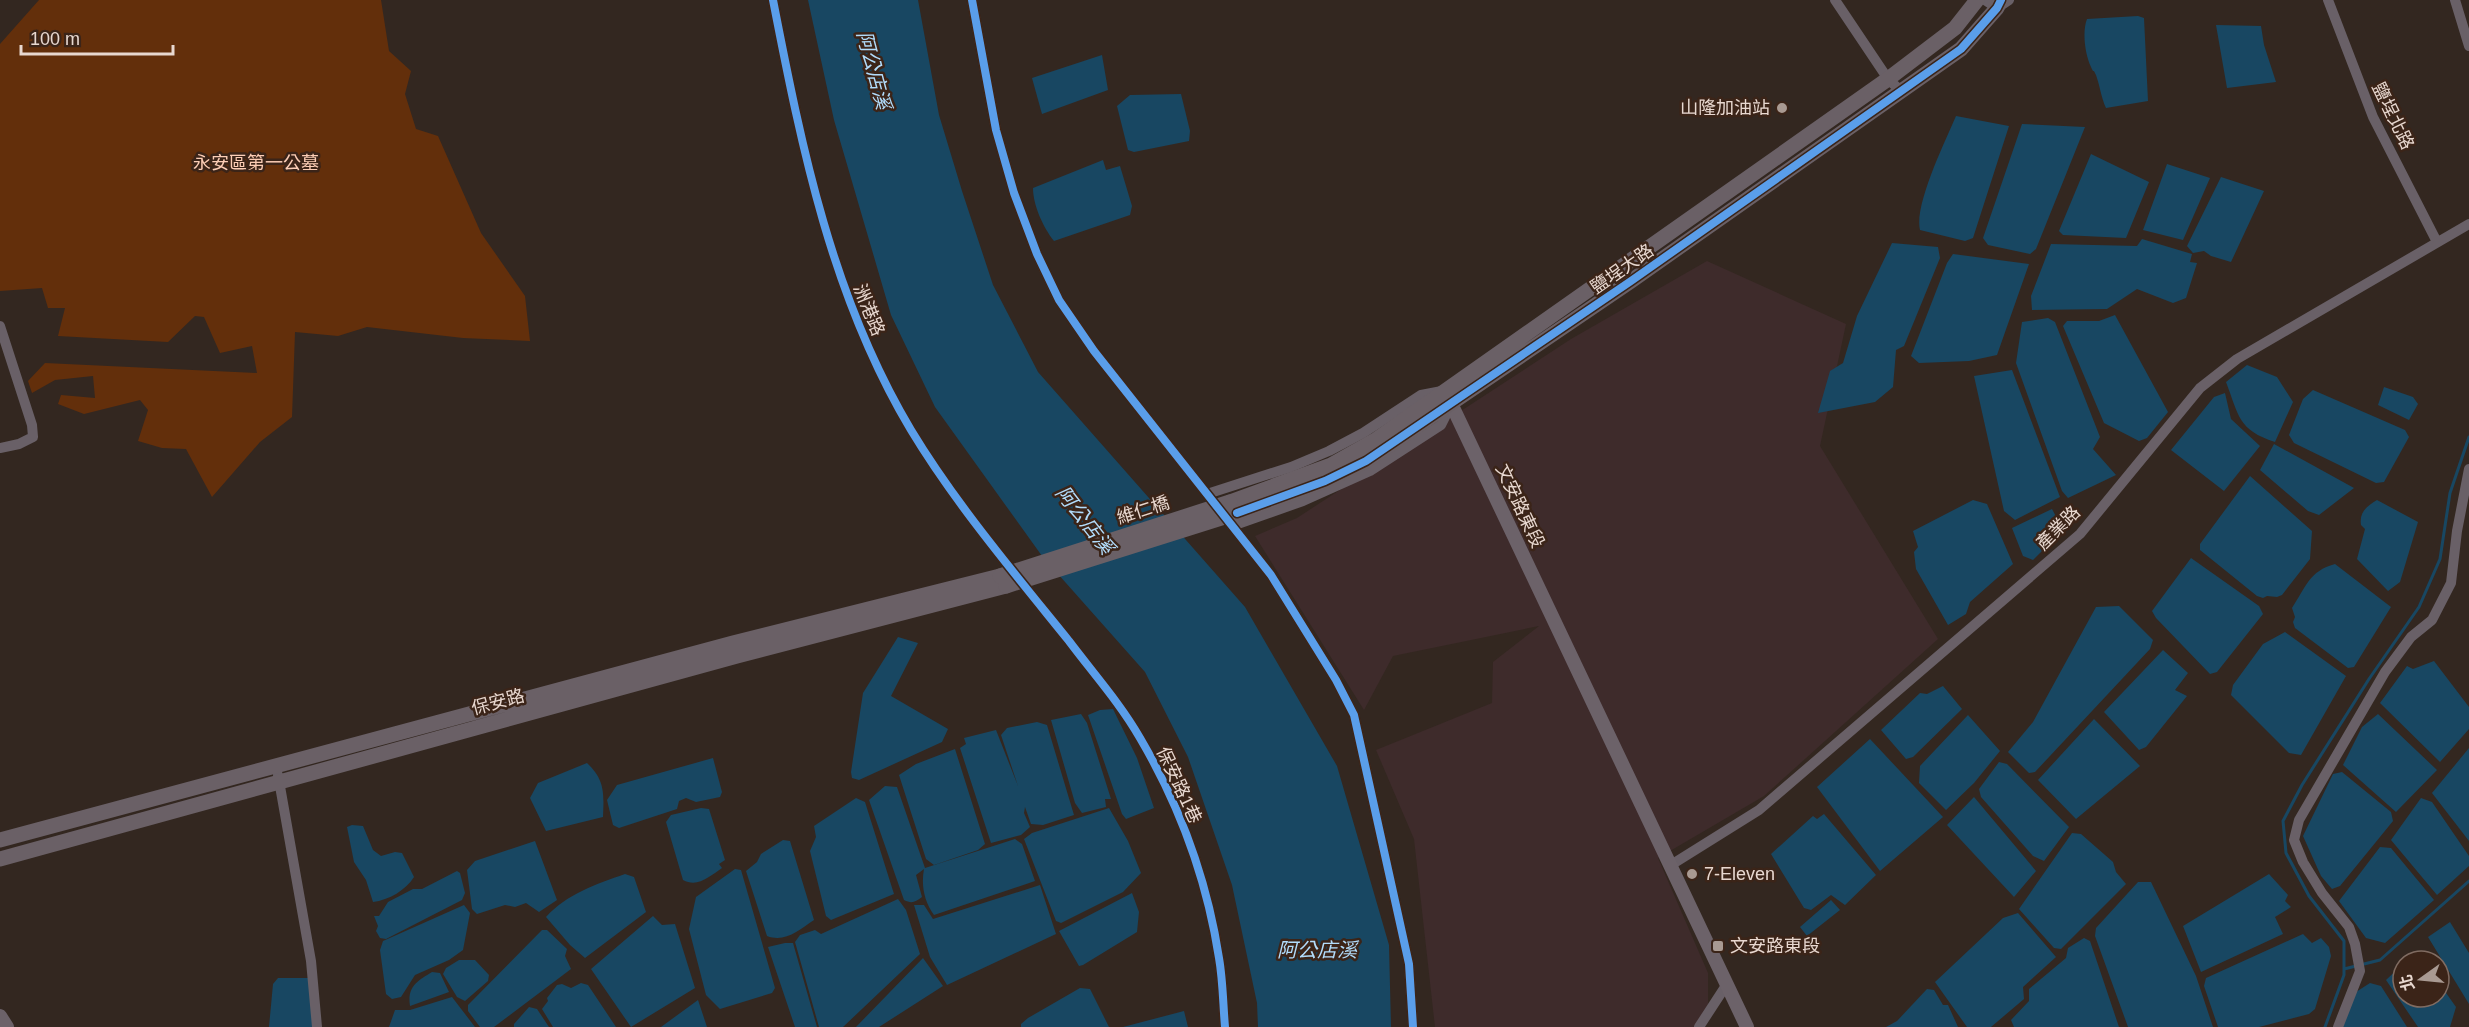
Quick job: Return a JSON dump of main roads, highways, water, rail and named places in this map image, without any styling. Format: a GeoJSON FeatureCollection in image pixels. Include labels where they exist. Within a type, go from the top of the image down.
{"type":"FeatureCollection","features":[{"type":"Feature","properties":{"kind":"main road","name":"鹽埕大路"},"geometry":{"type":"LineString","coordinates":[[1448,397],[1774,159],[1888,79],[1955,28],[1977,0]]}},
{"type":"Feature","properties":{"kind":"main road","name":"鹽埕大路"},"geometry":{"type":"LineString","coordinates":[[1233,514],[1331,465],[1448,397],[1783,173],[1961,49],[1998,2]]}},
{"type":"Feature","properties":{"kind":"main road"},"geometry":{"type":"LineString","coordinates":[[1774,159],[1783,173]]}},
{"type":"Feature","properties":{"kind":"main road","name":"維仁橋"},"geometry":{"type":"LineString","coordinates":[[1003,581],[1233,514]]}},
{"type":"Feature","properties":{"kind":"main road","name":"保安路"},"geometry":{"type":"LineString","coordinates":[[0,840],[733,643],[1003,581]]}},
{"type":"Feature","properties":{"kind":"main road","name":"保安路"},"geometry":{"type":"LineString","coordinates":[[0,859],[1003,581]]}},
{"type":"Feature","properties":{"kind":"water","name":"阿公店溪"},"geometry":{"type":"Polygon","coordinates":[[[808,0],[918,0],[939,115],[962,191],[993,285],[1038,372],[1245,607],[1337,766],[1389,945],[1391,1027],[1258,1027],[1257,1003],[1232,885],[1188,757],[1145,672],[1042,556],[935,407],[891,315],[834,120],[808,0]]]}},
{"type":"Feature","properties":{"kind":"water"},"geometry":{"type":"Polygon","coordinates":[[[2138,16],[2144,18],[2148,101],[2106,108],[2086,50],[2084,36],[2087,19],[2138,16]]]}},
{"type":"Feature","properties":{"kind":"water"},"geometry":{"type":"Polygon","coordinates":[[[2216,25],[2261,26],[2264,45],[2276,82],[2227,88],[2216,25]]]}},
{"type":"Feature","properties":{"kind":"water"},"geometry":{"type":"Polygon","coordinates":[[[1102,55],[1108,90],[1042,114],[1032,78],[1102,55]]]}},
{"type":"Feature","properties":{"kind":"water"},"geometry":{"type":"Polygon","coordinates":[[[1181,94],[1190,131],[1189,141],[1134,152],[1128,150],[1117,106],[1130,95],[1181,94]]]}},
{"type":"Feature","properties":{"kind":"water"},"geometry":{"type":"Polygon","coordinates":[[[1956,116],[2009,126],[1973,238],[1965,241],[1920,230],[1919,219],[1926,190],[1956,116]]]}},
{"type":"Feature","properties":{"kind":"water"},"geometry":{"type":"Polygon","coordinates":[[[2022,124],[2085,127],[2036,249],[2030,254],[1988,245],[1983,238],[2022,124]]]}},
{"type":"Feature","properties":{"kind":"water"},"geometry":{"type":"Polygon","coordinates":[[[2091,154],[2149,182],[2126,238],[2063,235],[2059,231],[2091,154]]]}},
{"type":"Feature","properties":{"kind":"water"},"geometry":{"type":"Polygon","coordinates":[[[1103,160],[1106,170],[1120,166],[1132,206],[1130,215],[1054,241],[1039,216],[1033,188],[1103,160]]]}},
{"type":"Feature","properties":{"kind":"water"},"geometry":{"type":"Polygon","coordinates":[[[2167,164],[2210,178],[2183,240],[2143,230],[2167,164]]]}},
{"type":"Feature","properties":{"kind":"water"},"geometry":{"type":"Polygon","coordinates":[[[2221,177],[2264,191],[2231,262],[2211,256],[2204,251],[2193,253],[2187,246],[2221,177]]]}},
{"type":"Feature","properties":{"kind":"water"},"geometry":{"type":"Polygon","coordinates":[[[2142,239],[2192,254],[2190,262],[2197,263],[2186,298],[2173,303],[2137,289],[2107,309],[2032,310],[2031,296],[2051,244],[2137,246],[2142,239]]]}},
{"type":"Feature","properties":{"kind":"water"},"geometry":{"type":"Polygon","coordinates":[[[1892,243],[1938,247],[1940,258],[1904,346],[1896,350],[1893,387],[1875,402],[1818,413],[1830,371],[1843,363],[1857,316],[1892,243]]]}},
{"type":"Feature","properties":{"kind":"water"},"geometry":{"type":"Polygon","coordinates":[[[1953,254],[2029,264],[1997,355],[1969,361],[1919,363],[1911,356],[1947,263],[1953,254]]]}},
{"type":"Feature","properties":{"kind":"water"},"geometry":{"type":"Polygon","coordinates":[[[2115,315],[2168,412],[2147,438],[2139,441],[2104,423],[2063,326],[2067,321],[2099,321],[2115,315]]]}},
{"type":"Feature","properties":{"kind":"water"},"geometry":{"type":"Polygon","coordinates":[[[2048,318],[2055,322],[2100,437],[2093,449],[2116,475],[2068,498],[2062,491],[2016,363],[2022,322],[2048,318]]]}},
{"type":"Feature","properties":{"kind":"water"},"geometry":{"type":"Polygon","coordinates":[[[2247,365],[2277,377],[2293,402],[2275,442],[2247,427],[2237,413],[2226,382],[2247,365]]]}},
{"type":"Feature","properties":{"kind":"water"},"geometry":{"type":"Polygon","coordinates":[[[2012,370],[2060,497],[2015,520],[2004,511],[1974,376],[2012,370]]]}},
{"type":"Feature","properties":{"kind":"water"},"geometry":{"type":"Polygon","coordinates":[[[2384,387],[2413,397],[2418,404],[2409,420],[2378,405],[2384,387]]]}},
{"type":"Feature","properties":{"kind":"water"},"geometry":{"type":"Polygon","coordinates":[[[2313,390],[2405,430],[2409,437],[2384,482],[2376,483],[2294,443],[2289,435],[2303,399],[2313,390]]]}},
{"type":"Feature","properties":{"kind":"water"},"geometry":{"type":"Polygon","coordinates":[[[2225,393],[2231,419],[2260,446],[2224,491],[2171,450],[2214,397],[2225,393]]]}},
{"type":"Feature","properties":{"kind":"water"},"geometry":{"type":"Polygon","coordinates":[[[2274,444],[2354,488],[2319,515],[2308,511],[2260,470],[2274,444]]]}},
{"type":"Feature","properties":{"kind":"water"},"geometry":{"type":"Polygon","coordinates":[[[2250,476],[2312,531],[2310,559],[2282,595],[2277,597],[2257,596],[2200,550],[2200,544],[2250,476]]]}},
{"type":"Feature","properties":{"kind":"water"},"geometry":{"type":"Polygon","coordinates":[[[1973,500],[1987,504],[2013,564],[1970,602],[1966,614],[1948,625],[1916,569],[1914,552],[1918,547],[1913,531],[1973,500]]]}},
{"type":"Feature","properties":{"kind":"water"},"geometry":{"type":"Polygon","coordinates":[[[2377,500],[2418,522],[2400,582],[2388,591],[2357,559],[2365,529],[2361,525],[2361,516],[2367,507],[2377,500]]]}},
{"type":"Feature","properties":{"kind":"water"},"geometry":{"type":"Polygon","coordinates":[[[2052,509],[2063,530],[2033,560],[2023,556],[2012,528],[2052,509]]]}},
{"type":"Feature","properties":{"kind":"water"},"geometry":{"type":"Polygon","coordinates":[[[2191,558],[2259,606],[2263,614],[2217,672],[2210,674],[2152,611],[2191,558]]]}},
{"type":"Feature","properties":{"kind":"water"},"geometry":{"type":"Polygon","coordinates":[[[2335,564],[2391,607],[2354,667],[2348,668],[2295,628],[2293,622],[2295,617],[2292,608],[2309,581],[2319,571],[2335,564]]]}},
{"type":"Feature","properties":{"kind":"water"},"geometry":{"type":"Polygon","coordinates":[[[2119,606],[2153,640],[2150,649],[2035,772],[2029,773],[2008,752],[2033,722],[2096,607],[2119,606]]]}},
{"type":"Feature","properties":{"kind":"water"},"geometry":{"type":"Polygon","coordinates":[[[2285,632],[2346,676],[2301,755],[2289,753],[2231,695],[2233,685],[2263,644],[2285,632]]]}},
{"type":"Feature","properties":{"kind":"water"},"geometry":{"type":"Polygon","coordinates":[[[898,637],[918,643],[891,696],[948,729],[942,742],[859,780],[852,778],[863,693],[898,637]]]}},
{"type":"Feature","properties":{"kind":"water"},"geometry":{"type":"Polygon","coordinates":[[[2163,650],[2188,673],[2175,690],[2187,696],[2146,747],[2139,750],[2104,712],[2163,650]]]}},
{"type":"Feature","properties":{"kind":"water"},"geometry":{"type":"Polygon","coordinates":[[[2434,661],[2469,707],[2469,729],[2440,762],[2380,703],[2407,666],[2413,669],[2434,661]]]}},
{"type":"Feature","properties":{"kind":"water"},"geometry":{"type":"Polygon","coordinates":[[[1943,686],[1962,709],[1913,757],[1906,759],[1881,730],[1920,693],[1927,694],[1943,686]]]}},
{"type":"Feature","properties":{"kind":"water"},"geometry":{"type":"Polygon","coordinates":[[[1113,709],[1137,758],[1154,808],[1126,819],[1122,814],[1088,715],[1100,710],[1113,709]]]}},
{"type":"Feature","properties":{"kind":"water"},"geometry":{"type":"Polygon","coordinates":[[[1081,714],[1087,723],[1111,799],[1105,799],[1106,807],[1082,813],[1075,803],[1051,720],[1081,714]]]}},
{"type":"Feature","properties":{"kind":"water"},"geometry":{"type":"Polygon","coordinates":[[[2378,714],[2437,770],[2396,812],[2343,765],[2362,727],[2378,714]]]}},
{"type":"Feature","properties":{"kind":"water"},"geometry":{"type":"Polygon","coordinates":[[[1968,715],[2000,751],[1974,783],[1946,810],[1919,783],[1920,766],[1968,715]]]}},
{"type":"Feature","properties":{"kind":"water"},"geometry":{"type":"Polygon","coordinates":[[[2094,719],[2140,766],[2076,819],[2038,780],[2094,719]]]}},
{"type":"Feature","properties":{"kind":"water"},"geometry":{"type":"Polygon","coordinates":[[[1037,722],[1047,725],[1074,815],[1043,825],[1031,824],[1025,807],[1024,813],[1030,827],[1021,835],[991,843],[960,748],[966,744],[964,738],[996,730],[1018,786],[1001,735],[1007,728],[1037,722]]]}},
{"type":"Feature","properties":{"kind":"water"},"geometry":{"type":"Polygon","coordinates":[[[1870,739],[1943,817],[1880,871],[1817,787],[1870,739]]]}},
{"type":"Feature","properties":{"kind":"water"},"geometry":{"type":"Polygon","coordinates":[[[2469,748],[2469,841],[2432,793],[2469,748]]]}},
{"type":"Feature","properties":{"kind":"water"},"geometry":{"type":"Polygon","coordinates":[[[955,749],[985,844],[978,850],[934,865],[926,859],[899,775],[916,764],[955,749]]]}},
{"type":"Feature","properties":{"kind":"water"},"geometry":{"type":"Polygon","coordinates":[[[713,758],[722,792],[720,797],[696,802],[686,798],[679,801],[677,809],[619,828],[613,825],[607,800],[617,785],[713,758]]]}},
{"type":"Feature","properties":{"kind":"water"},"geometry":{"type":"Polygon","coordinates":[[[1999,762],[2007,764],[2069,827],[2044,861],[2033,856],[1981,797],[1979,789],[1999,762]]]}},
{"type":"Feature","properties":{"kind":"water"},"geometry":{"type":"Polygon","coordinates":[[[587,763],[597,775],[602,787],[603,817],[546,831],[530,798],[538,783],[587,763]]]}},
{"type":"Feature","properties":{"kind":"water"},"geometry":{"type":"Polygon","coordinates":[[[2342,772],[2391,812],[2393,821],[2340,886],[2332,889],[2321,876],[2303,836],[2333,774],[2342,772]]]}},
{"type":"Feature","properties":{"kind":"water"},"geometry":{"type":"Polygon","coordinates":[[[885,786],[897,787],[925,868],[1015,839],[1022,844],[1035,881],[934,915],[924,893],[924,869],[916,875],[922,897],[913,902],[904,900],[869,800],[885,786]]]}},
{"type":"Feature","properties":{"kind":"water"},"geometry":{"type":"Polygon","coordinates":[[[1974,797],[2036,871],[2014,897],[1947,825],[1974,797]]]}},
{"type":"Feature","properties":{"kind":"water"},"geometry":{"type":"Polygon","coordinates":[[[856,798],[865,802],[894,894],[831,920],[826,916],[810,851],[816,837],[814,826],[856,798]]]}},
{"type":"Feature","properties":{"kind":"water"},"geometry":{"type":"Polygon","coordinates":[[[2421,798],[2432,802],[2469,856],[2469,866],[2437,895],[2391,840],[2421,798]]]}},
{"type":"Feature","properties":{"kind":"water"},"geometry":{"type":"Polygon","coordinates":[[[701,808],[709,809],[725,860],[719,864],[722,868],[694,883],[683,880],[666,822],[671,815],[701,808]]]}},
{"type":"Feature","properties":{"kind":"water"},"geometry":{"type":"Polygon","coordinates":[[[1109,808],[1128,841],[1141,873],[1123,892],[1061,923],[1056,921],[1024,839],[1032,833],[1109,808]]]}},
{"type":"Feature","properties":{"kind":"water"},"geometry":{"type":"Polygon","coordinates":[[[1824,814],[1876,875],[1845,905],[1831,895],[1811,910],[1804,908],[1771,854],[1813,816],[1817,819],[1824,814]]]}},
{"type":"Feature","properties":{"kind":"water"},"geometry":{"type":"Polygon","coordinates":[[[363,826],[373,850],[381,856],[395,852],[402,853],[414,877],[411,882],[396,894],[373,902],[366,880],[354,862],[347,827],[363,826]]]}},
{"type":"Feature","properties":{"kind":"water"},"geometry":{"type":"Polygon","coordinates":[[[2072,833],[2081,834],[2113,862],[2116,872],[2126,884],[2061,949],[2054,948],[2019,909],[2072,833]]]}},
{"type":"Feature","properties":{"kind":"water"},"geometry":{"type":"Polygon","coordinates":[[[783,840],[790,841],[814,920],[786,937],[774,938],[767,936],[746,871],[757,862],[761,854],[783,840]]]}},
{"type":"Feature","properties":{"kind":"water"},"geometry":{"type":"Polygon","coordinates":[[[535,841],[557,900],[539,912],[526,903],[515,907],[505,905],[477,914],[472,909],[467,870],[475,861],[535,841]]]}},
{"type":"Feature","properties":{"kind":"water"},"geometry":{"type":"Polygon","coordinates":[[[2380,847],[2391,848],[2434,900],[2385,943],[2366,938],[2339,901],[2380,847]]]}},
{"type":"Feature","properties":{"kind":"water"},"geometry":{"type":"Polygon","coordinates":[[[735,869],[741,870],[775,988],[772,993],[720,1009],[706,995],[689,929],[696,897],[735,869]]]}},
{"type":"Feature","properties":{"kind":"water"},"geometry":{"type":"Polygon","coordinates":[[[457,871],[460,873],[465,893],[462,900],[386,939],[380,938],[376,931],[378,926],[374,916],[379,916],[388,902],[413,889],[422,889],[457,871]]]}},
{"type":"Feature","properties":{"kind":"water"},"geometry":{"type":"Polygon","coordinates":[[[625,874],[634,877],[646,912],[585,958],[570,945],[546,917],[573,896],[625,874]]]}},
{"type":"Feature","properties":{"kind":"water"},"geometry":{"type":"Polygon","coordinates":[[[2269,874],[2288,895],[2285,901],[2291,907],[2275,917],[2283,934],[2201,972],[2183,926],[2269,874]]]}},
{"type":"Feature","properties":{"kind":"water"},"geometry":{"type":"Polygon","coordinates":[[[2138,882],[2151,882],[2196,976],[2213,1027],[2128,1027],[2095,936],[2096,928],[2138,882]]]}},
{"type":"Feature","properties":{"kind":"water"},"geometry":{"type":"Polygon","coordinates":[[[1040,885],[1056,934],[947,985],[930,957],[914,905],[924,905],[933,919],[1040,885]]]}},
{"type":"Feature","properties":{"kind":"water"},"geometry":{"type":"Polygon","coordinates":[[[1132,893],[1139,912],[1137,932],[1079,966],[1059,931],[1132,893]]]}},
{"type":"Feature","properties":{"kind":"water"},"geometry":{"type":"Polygon","coordinates":[[[898,899],[906,910],[920,954],[843,1027],[819,1027],[795,942],[800,935],[815,930],[821,934],[898,899]]]}},
{"type":"Feature","properties":{"kind":"water"},"geometry":{"type":"Polygon","coordinates":[[[1831,900],[1840,910],[1807,936],[1800,927],[1831,900]]]}},
{"type":"Feature","properties":{"kind":"water"},"geometry":{"type":"Polygon","coordinates":[[[464,905],[470,913],[463,950],[449,960],[415,975],[401,997],[392,999],[386,994],[380,950],[383,941],[464,905]]]}},
{"type":"Feature","properties":{"kind":"water"},"geometry":{"type":"Polygon","coordinates":[[[2018,913],[2056,957],[2023,987],[2024,999],[1991,1027],[1967,1027],[1935,982],[2003,918],[2018,913]]]}},
{"type":"Feature","properties":{"kind":"water"},"geometry":{"type":"Polygon","coordinates":[[[653,916],[662,925],[675,924],[695,988],[631,1027],[591,969],[653,916]]]}},
{"type":"Feature","properties":{"kind":"water"},"geometry":{"type":"Polygon","coordinates":[[[2450,922],[2469,953],[2469,1004],[2451,975],[2451,949],[2435,949],[2428,937],[2450,922]]]}},
{"type":"Feature","properties":{"kind":"water"},"geometry":{"type":"Polygon","coordinates":[[[542,930],[547,930],[567,949],[565,956],[571,969],[494,1027],[480,1027],[468,1011],[468,1005],[542,930]]]}},
{"type":"Feature","properties":{"kind":"water"},"geometry":{"type":"Polygon","coordinates":[[[2303,934],[2312,943],[2321,938],[2329,947],[2331,956],[2315,1009],[2309,1014],[2259,1027],[2218,1027],[2204,986],[2206,978],[2303,934]]]}},
{"type":"Feature","properties":{"kind":"water"},"geometry":{"type":"Polygon","coordinates":[[[2084,938],[2090,941],[2119,1027],[2014,1027],[2011,1020],[2029,1001],[2029,989],[2066,958],[2068,948],[2084,938]]]}},
{"type":"Feature","properties":{"kind":"water"},"geometry":{"type":"Polygon","coordinates":[[[793,943],[817,1027],[795,1027],[768,947],[793,943]]]}},
{"type":"Feature","properties":{"kind":"water"},"geometry":{"type":"Polygon","coordinates":[[[923,958],[943,986],[879,1027],[856,1027],[923,958]]]}},
{"type":"Feature","properties":{"kind":"water"},"geometry":{"type":"Polygon","coordinates":[[[459,960],[475,960],[489,975],[488,981],[465,1001],[457,997],[443,974],[446,968],[459,960]]]}},
{"type":"Feature","properties":{"kind":"water"},"geometry":{"type":"Polygon","coordinates":[[[432,972],[440,973],[449,992],[410,1006],[409,999],[414,985],[432,972]]]}},
{"type":"Feature","properties":{"kind":"water"},"geometry":{"type":"Polygon","coordinates":[[[2391,975],[2391,987],[2386,980],[2391,975]]]}},
{"type":"Feature","properties":{"kind":"water"},"geometry":{"type":"Polygon","coordinates":[[[278,978],[310,978],[314,1027],[269,1027],[273,984],[278,978]]]}},
{"type":"Feature","properties":{"kind":"water"},"geometry":{"type":"Polygon","coordinates":[[[581,983],[588,985],[616,1027],[553,1027],[542,1009],[548,1001],[547,998],[557,985],[562,984],[571,988],[581,983]]]}},
{"type":"Feature","properties":{"kind":"water"},"geometry":{"type":"Polygon","coordinates":[[[2370,983],[2381,986],[2391,1002],[2391,1009],[2396,1009],[2407,1027],[2340,1027],[2356,992],[2370,983]]]}},
{"type":"Feature","properties":{"kind":"water"},"geometry":{"type":"Polygon","coordinates":[[[1080,988],[1090,989],[1109,1027],[1021,1027],[1021,1024],[1028,1018],[1080,988]]]}},
{"type":"Feature","properties":{"kind":"water"},"geometry":{"type":"Polygon","coordinates":[[[1927,989],[1934,990],[1943,1005],[1948,1005],[1958,1027],[1886,1027],[1897,1021],[1927,989]]]}},
{"type":"Feature","properties":{"kind":"water"},"geometry":{"type":"Polygon","coordinates":[[[452,997],[475,1027],[389,1027],[395,1010],[410,1010],[452,997]]]}},
{"type":"Feature","properties":{"kind":"water"},"geometry":{"type":"Polygon","coordinates":[[[698,1000],[707,1027],[661,1027],[698,1000]]]}},
{"type":"Feature","properties":{"kind":"water"},"geometry":{"type":"Polygon","coordinates":[[[2451,1000],[2456,1007],[2450,1027],[2418,1027],[2406,1009],[2451,1009],[2451,1000]]]}},
{"type":"Feature","properties":{"kind":"water"},"geometry":{"type":"Polygon","coordinates":[[[529,1007],[537,1009],[549,1027],[514,1027],[529,1007]]]}},
{"type":"Feature","properties":{"kind":"water"},"geometry":{"type":"Polygon","coordinates":[[[1184,1011],[1188,1027],[1123,1027],[1184,1011]]]}},
{"type":"Feature","properties":{"kind":"waterway"},"geometry":{"type":"LineString","coordinates":[[2325,1027],[2344,975],[2344,941],[2309,896],[2286,853],[2283,821],[2302,785],[2369,679],[2419,607],[2440,559],[2450,493],[2469,437]]}},
{"type":"Feature","properties":{"kind":"waterway"},"geometry":{"type":"LineString","coordinates":[[2344,969],[2380,960],[2469,881]]}},
{"type":"Feature","properties":{"kind":"place","name":"山隆加油站"},"geometry":{"type":"Point","coordinates":[1782,108]}},
{"type":"Feature","properties":{"kind":"place","name":"7-Eleven"},"geometry":{"type":"Point","coordinates":[1692,874]}},
{"type":"Feature","properties":{"kind":"place","name":"文安路東段"},"geometry":{"type":"Point","coordinates":[1718,946]}},
{"type":"Feature","properties":{"kind":"park label","name":"永安區第一公墓"},"geometry":{"type":"Point","coordinates":[256,163]}}]}
